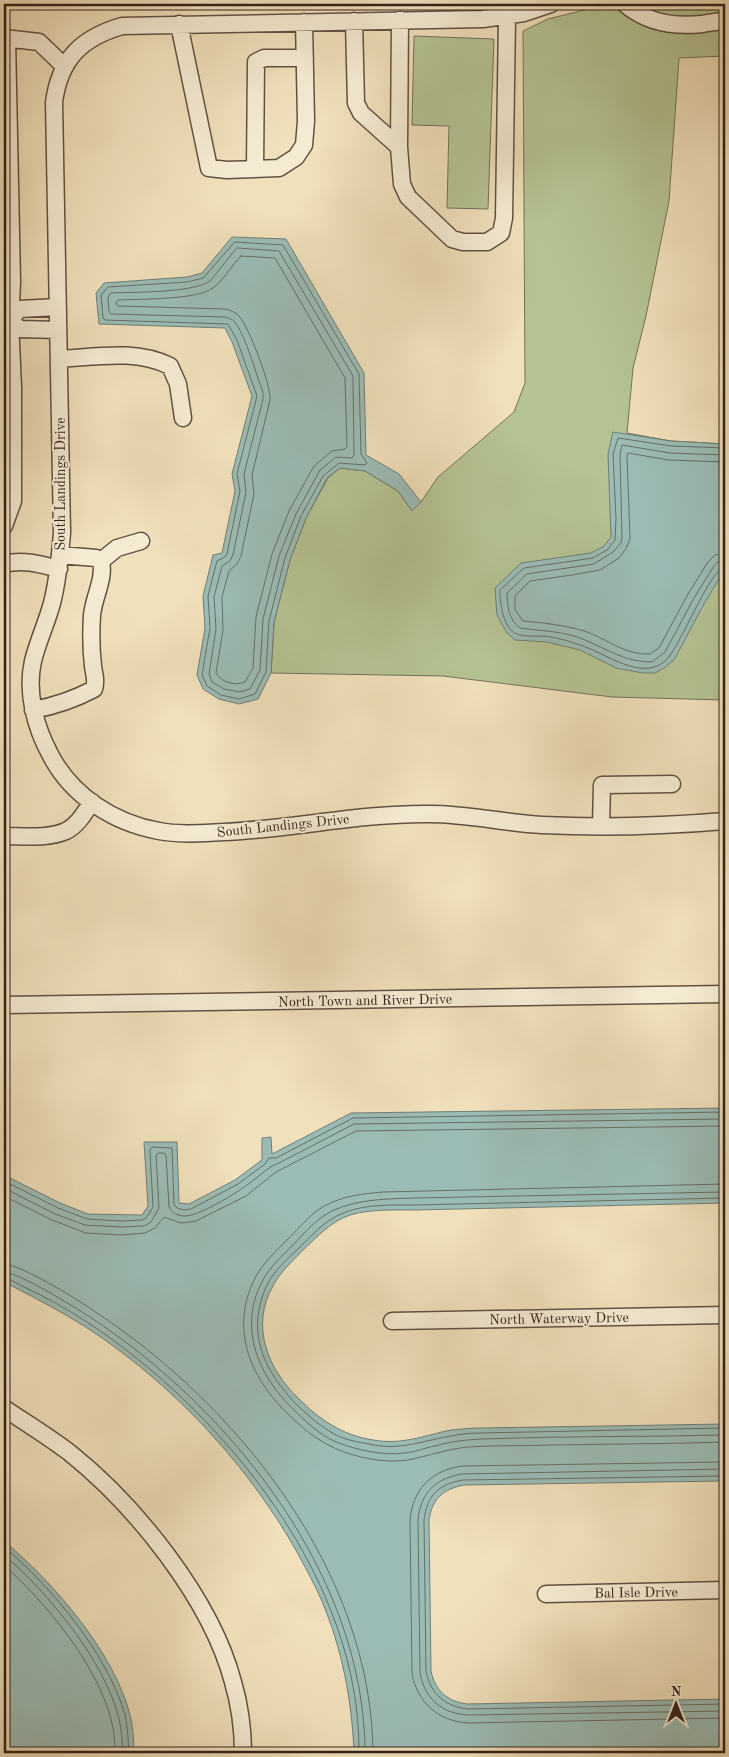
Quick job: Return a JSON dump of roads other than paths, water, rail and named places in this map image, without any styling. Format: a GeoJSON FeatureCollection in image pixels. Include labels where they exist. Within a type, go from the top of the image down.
{"type":"FeatureCollection","features":[{"type":"Feature","properties":{"kind":"street","name":"South Landings Drive"},"geometry":{"type":"LineString","coordinates":[[551,4],[507,17],[483,19],[122,26],[103,32],[74,52],[64,66],[57,85],[54,102],[62,533],[60,562],[52,604],[33,661],[30,681],[35,718],[50,754],[61,772],[75,788],[92,802],[121,820],[158,831],[177,833],[261,830],[369,816],[430,814],[540,825],[696,824],[725,821]]}},
{"type":"Feature","properties":{"kind":"street"},"geometry":{"type":"LineString","coordinates":[[625,4],[648,19],[665,23],[685,25],[725,21]]}},
{"type":"Feature","properties":{"kind":"street"},"geometry":{"type":"LineString","coordinates":[[400,20],[399,147],[402,184],[408,197],[452,239],[463,242],[487,242],[501,233],[504,218],[507,17]]}},
{"type":"Feature","properties":{"kind":"street"},"geometry":{"type":"LineString","coordinates":[[354,21],[356,103],[361,113],[399,147]]}},
{"type":"Feature","properties":{"kind":"street"},"geometry":{"type":"LineString","coordinates":[[179,24],[209,168],[227,170],[279,168],[296,157],[304,145],[304,22]]}},
{"type":"Feature","properties":{"kind":"street"},"geometry":{"type":"LineString","coordinates":[[4,526],[13,501],[13,387],[10,321],[12,282],[5,38],[39,42],[64,66]]}},
{"type":"Feature","properties":{"kind":"street"},"geometry":{"type":"LineString","coordinates":[[255,169],[256,62],[264,58],[305,58]]}},
{"type":"Feature","properties":{"kind":"street"},"geometry":{"type":"LineString","coordinates":[[10,321],[19,309],[58,307]]}},
{"type":"Feature","properties":{"kind":"street"},"geometry":{"type":"LineString","coordinates":[[10,321],[20,329],[58,330]]}},
{"type":"Feature","properties":{"kind":"street"},"geometry":{"type":"LineString","coordinates":[[59,359],[133,354],[156,359],[170,366],[178,384],[183,418]]}},
{"type":"Feature","properties":{"kind":"street"},"geometry":{"type":"LineString","coordinates":[[101,561],[117,548],[141,541]]}},
{"type":"Feature","properties":{"kind":"street"},"geometry":{"type":"LineString","coordinates":[[4,564],[14,561],[60,562],[96,558],[101,561]]}},
{"type":"Feature","properties":{"kind":"street"},"geometry":{"type":"LineString","coordinates":[[34,710],[50,707],[94,689],[96,678],[93,668],[92,615],[101,576],[101,561]]}},
{"type":"Feature","properties":{"kind":"street"},"geometry":{"type":"LineString","coordinates":[[600,826],[602,785],[672,784]]}},
{"type":"Feature","properties":{"kind":"street"},"geometry":{"type":"LineString","coordinates":[[4,836],[51,835],[67,831],[81,818],[92,802]]}},
{"type":"Feature","properties":{"kind":"street","name":"North Town and River Drive"},"geometry":{"type":"LineString","coordinates":[[4,1005],[725,994]]}},
{"type":"Feature","properties":{"kind":"street","name":"North Waterway Drive"},"geometry":{"type":"LineString","coordinates":[[392,1321],[725,1315]]}},
{"type":"Feature","properties":{"kind":"street"},"geometry":{"type":"LineString","coordinates":[[4,1408],[62,1448],[100,1480],[156,1541],[166,1555],[194,1597],[220,1644],[233,1680],[238,1703],[242,1727],[243,1753]]}},
{"type":"Feature","properties":{"kind":"street","name":"Bal Isle Drive"},"geometry":{"type":"LineString","coordinates":[[546,1594],[725,1590]]}},
{"type":"Feature","properties":{"kind":"water"},"geometry":{"type":"Polygon","coordinates":[[[232,237],[286,239],[364,373],[366,455],[399,474],[421,502],[412,511],[398,491],[365,471],[340,468],[327,478],[306,518],[290,560],[274,622],[271,673],[258,699],[239,704],[219,699],[203,689],[197,675],[205,628],[203,596],[213,555],[222,553],[235,491],[232,474],[252,396],[225,328],[99,324],[96,293],[104,283],[187,277],[202,273],[232,237]]]}},
{"type":"Feature","properties":{"kind":"water"},"geometry":{"type":"Polygon","coordinates":[[[613,432],[671,441],[725,444],[725,569],[674,660],[655,673],[643,673],[616,668],[580,650],[547,642],[515,640],[507,633],[497,615],[495,588],[521,563],[591,553],[604,546],[611,537],[608,454],[613,432]]]}},
{"type":"Feature","properties":{"kind":"water"},"geometry":{"type":"Polygon","coordinates":[[[725,1108],[725,1203],[382,1210],[350,1215],[324,1230],[279,1276],[266,1301],[263,1331],[271,1360],[287,1387],[323,1420],[341,1430],[362,1438],[403,1441],[451,1430],[474,1428],[725,1424],[725,1481],[464,1485],[450,1489],[440,1496],[433,1506],[429,1520],[431,1671],[439,1690],[449,1698],[468,1704],[725,1699],[725,1753],[354,1753],[351,1713],[345,1675],[335,1636],[321,1599],[279,1522],[238,1465],[215,1439],[191,1413],[140,1366],[86,1327],[4,1282],[4,1175],[60,1203],[88,1214],[142,1215],[148,1206],[144,1142],[177,1142],[179,1203],[189,1204],[235,1180],[262,1160],[262,1138],[271,1137],[272,1154],[351,1113],[725,1108]]]}},
{"type":"Feature","properties":{"kind":"water"},"geometry":{"type":"Polygon","coordinates":[[[4,1541],[61,1597],[96,1643],[122,1691],[131,1720],[134,1753],[4,1753],[4,1541]]]}}]}
